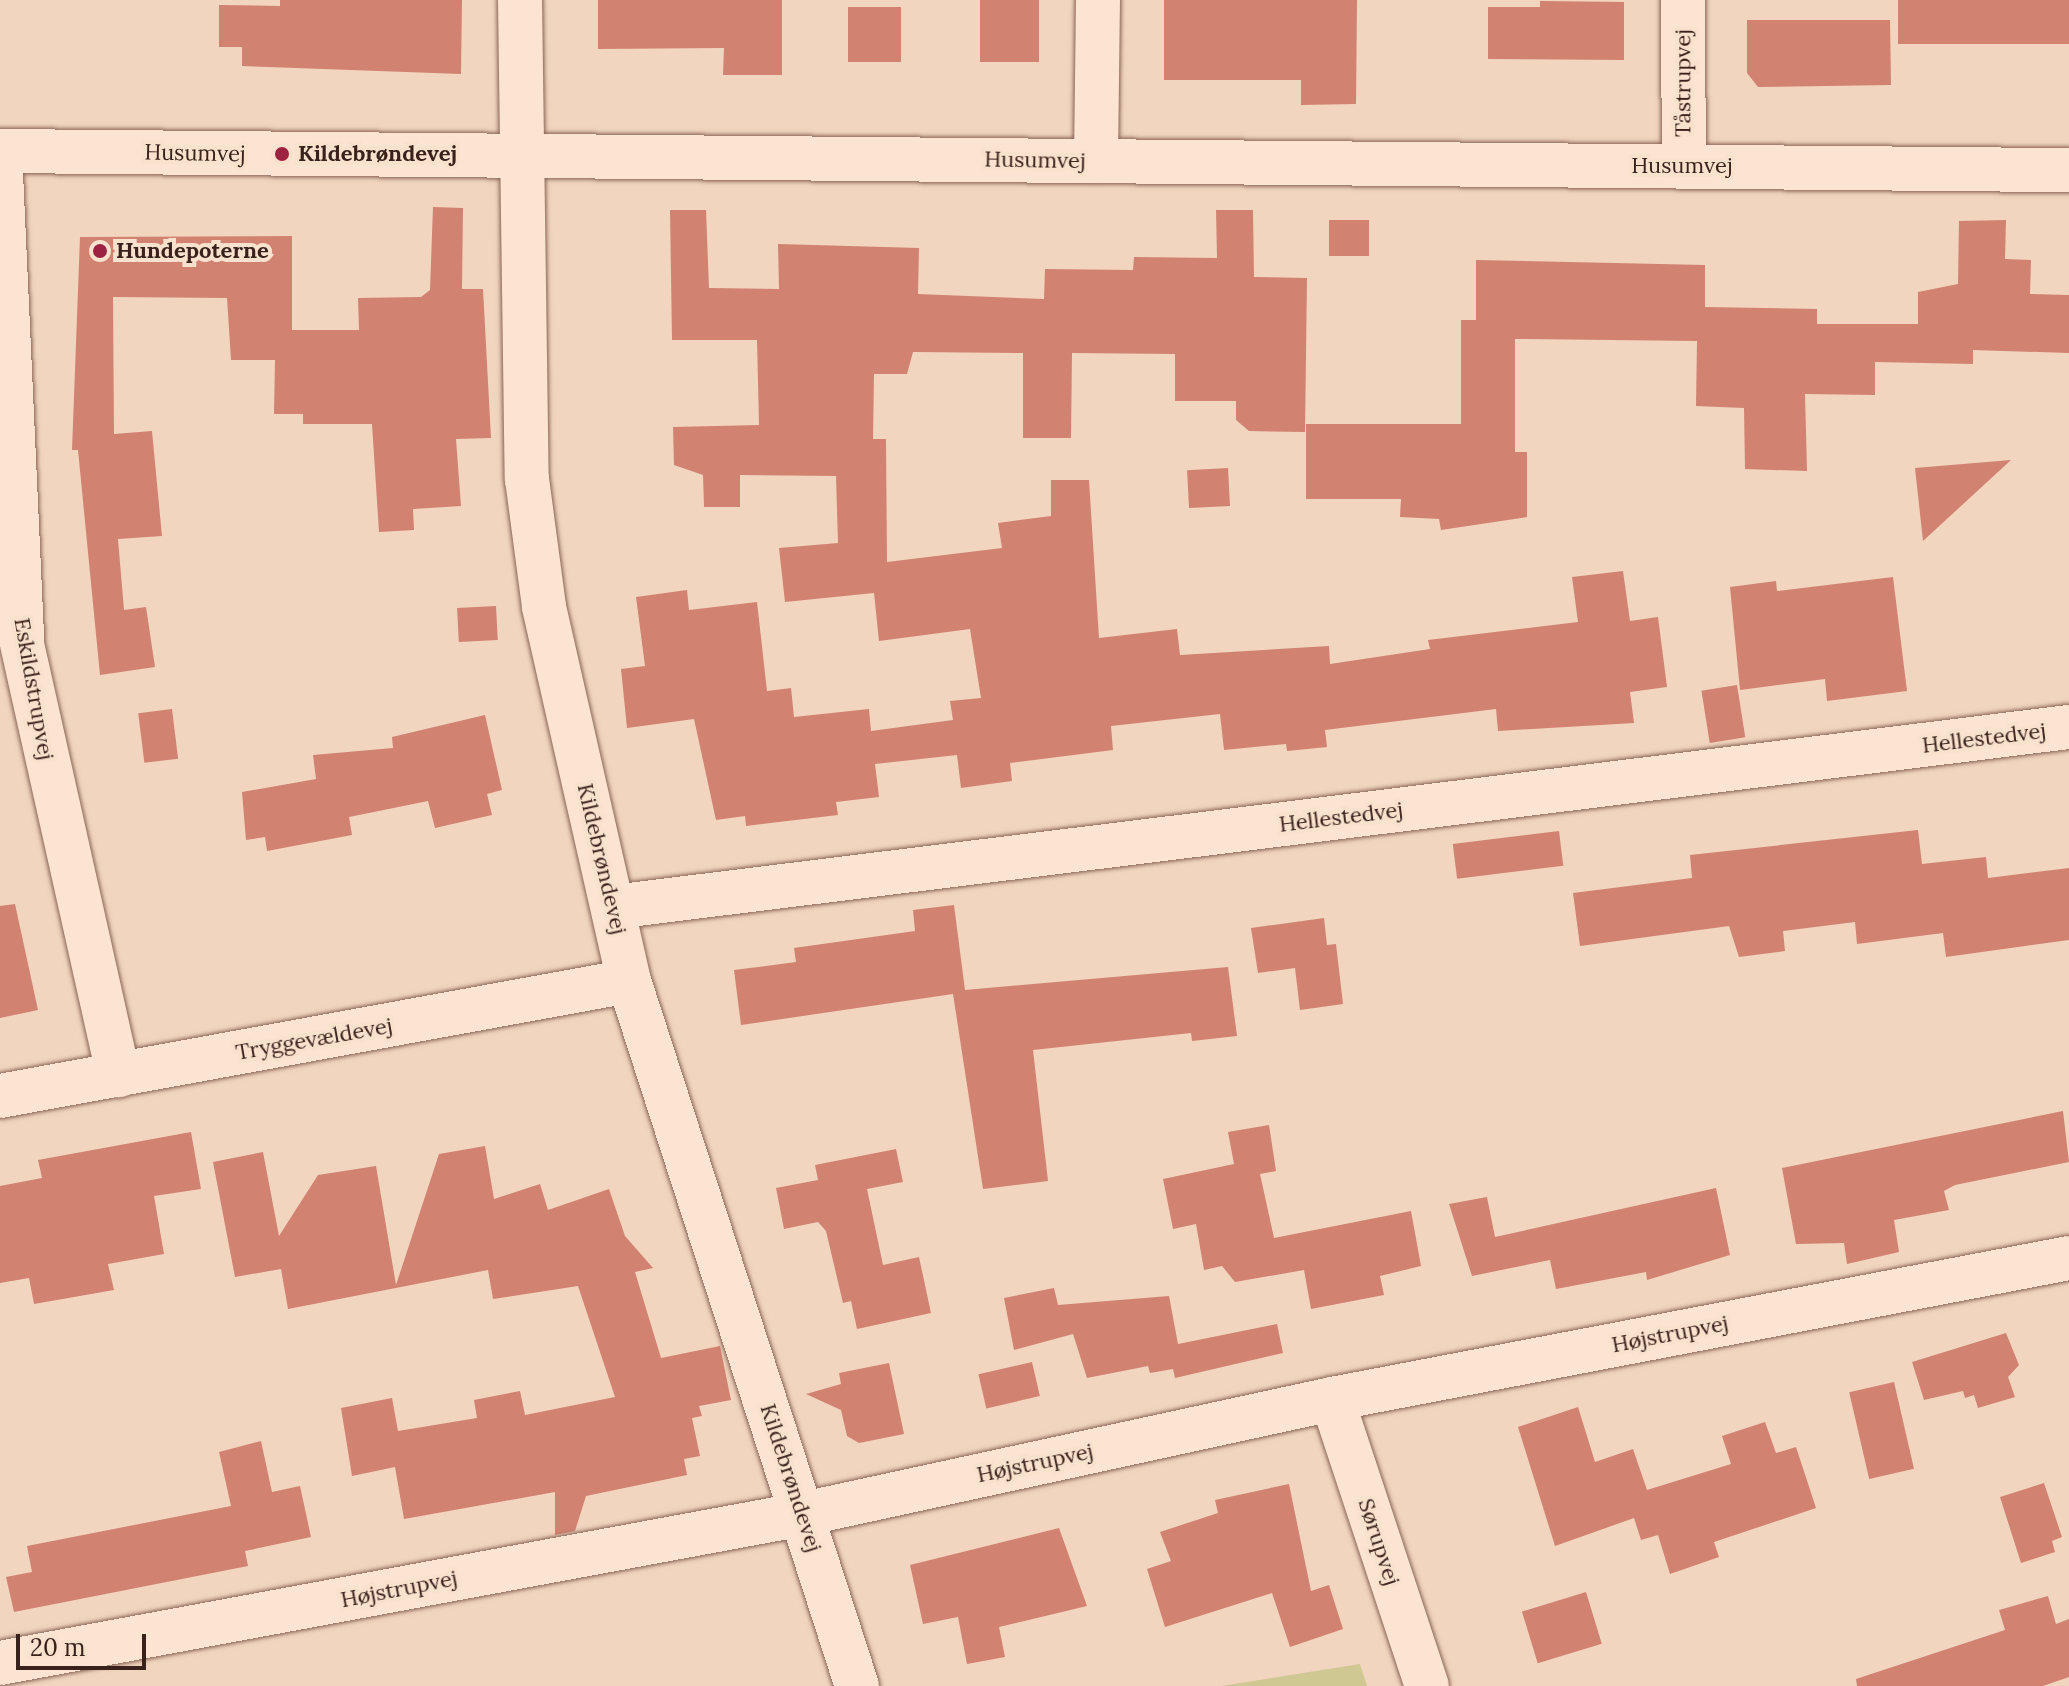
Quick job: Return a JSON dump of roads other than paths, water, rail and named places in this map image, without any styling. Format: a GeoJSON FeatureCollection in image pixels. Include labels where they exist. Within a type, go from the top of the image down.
{"type":"FeatureCollection","features":[{"type":"Feature","properties":{"kind":"street","name":"Kildebrøndevej"},"geometry":{"type":"LineString","coordinates":[[520,0],[519,156],[529,510],[629,981],[857,1686]]}},
{"type":"Feature","properties":{"kind":"street"},"geometry":{"type":"LineString","coordinates":[[1096,161],[1098,0]]}},
{"type":"Feature","properties":{"kind":"street","name":"Tåstrupvej"},"geometry":{"type":"LineString","coordinates":[[1683,0],[1684,166]]}},
{"type":"Feature","properties":{"kind":"street","name":"Husumvej"},"geometry":{"type":"LineString","coordinates":[[0,151],[2069,170]]}},
{"type":"Feature","properties":{"kind":"street","name":"Eskildstrupvej"},"geometry":{"type":"LineString","coordinates":[[0,151],[11,645],[118,1075]]}},
{"type":"Feature","properties":{"kind":"street","name":"Hellestedvej"},"geometry":{"type":"LineString","coordinates":[[613,907],[2069,727]]}},
{"type":"Feature","properties":{"kind":"street","name":"Tryggevældevej"},"geometry":{"type":"LineString","coordinates":[[0,1096],[629,981]]}},
{"type":"Feature","properties":{"kind":"street","name":"Højstrupvej"},"geometry":{"type":"LineString","coordinates":[[0,1663],[803,1514],[1332,1399],[2069,1258]]}},
{"type":"Feature","properties":{"kind":"street","name":"Sørupvej"},"geometry":{"type":"LineString","coordinates":[[1332,1399],[1427,1686]]}},
{"type":"Feature","properties":{"kind":"place","name":"Kildebrøndevej"},"geometry":{"type":"Point","coordinates":[282,154]}},
{"type":"Feature","properties":{"kind":"place","name":"Hundepoterne"},"geometry":{"type":"Point","coordinates":[100,251]}}]}
